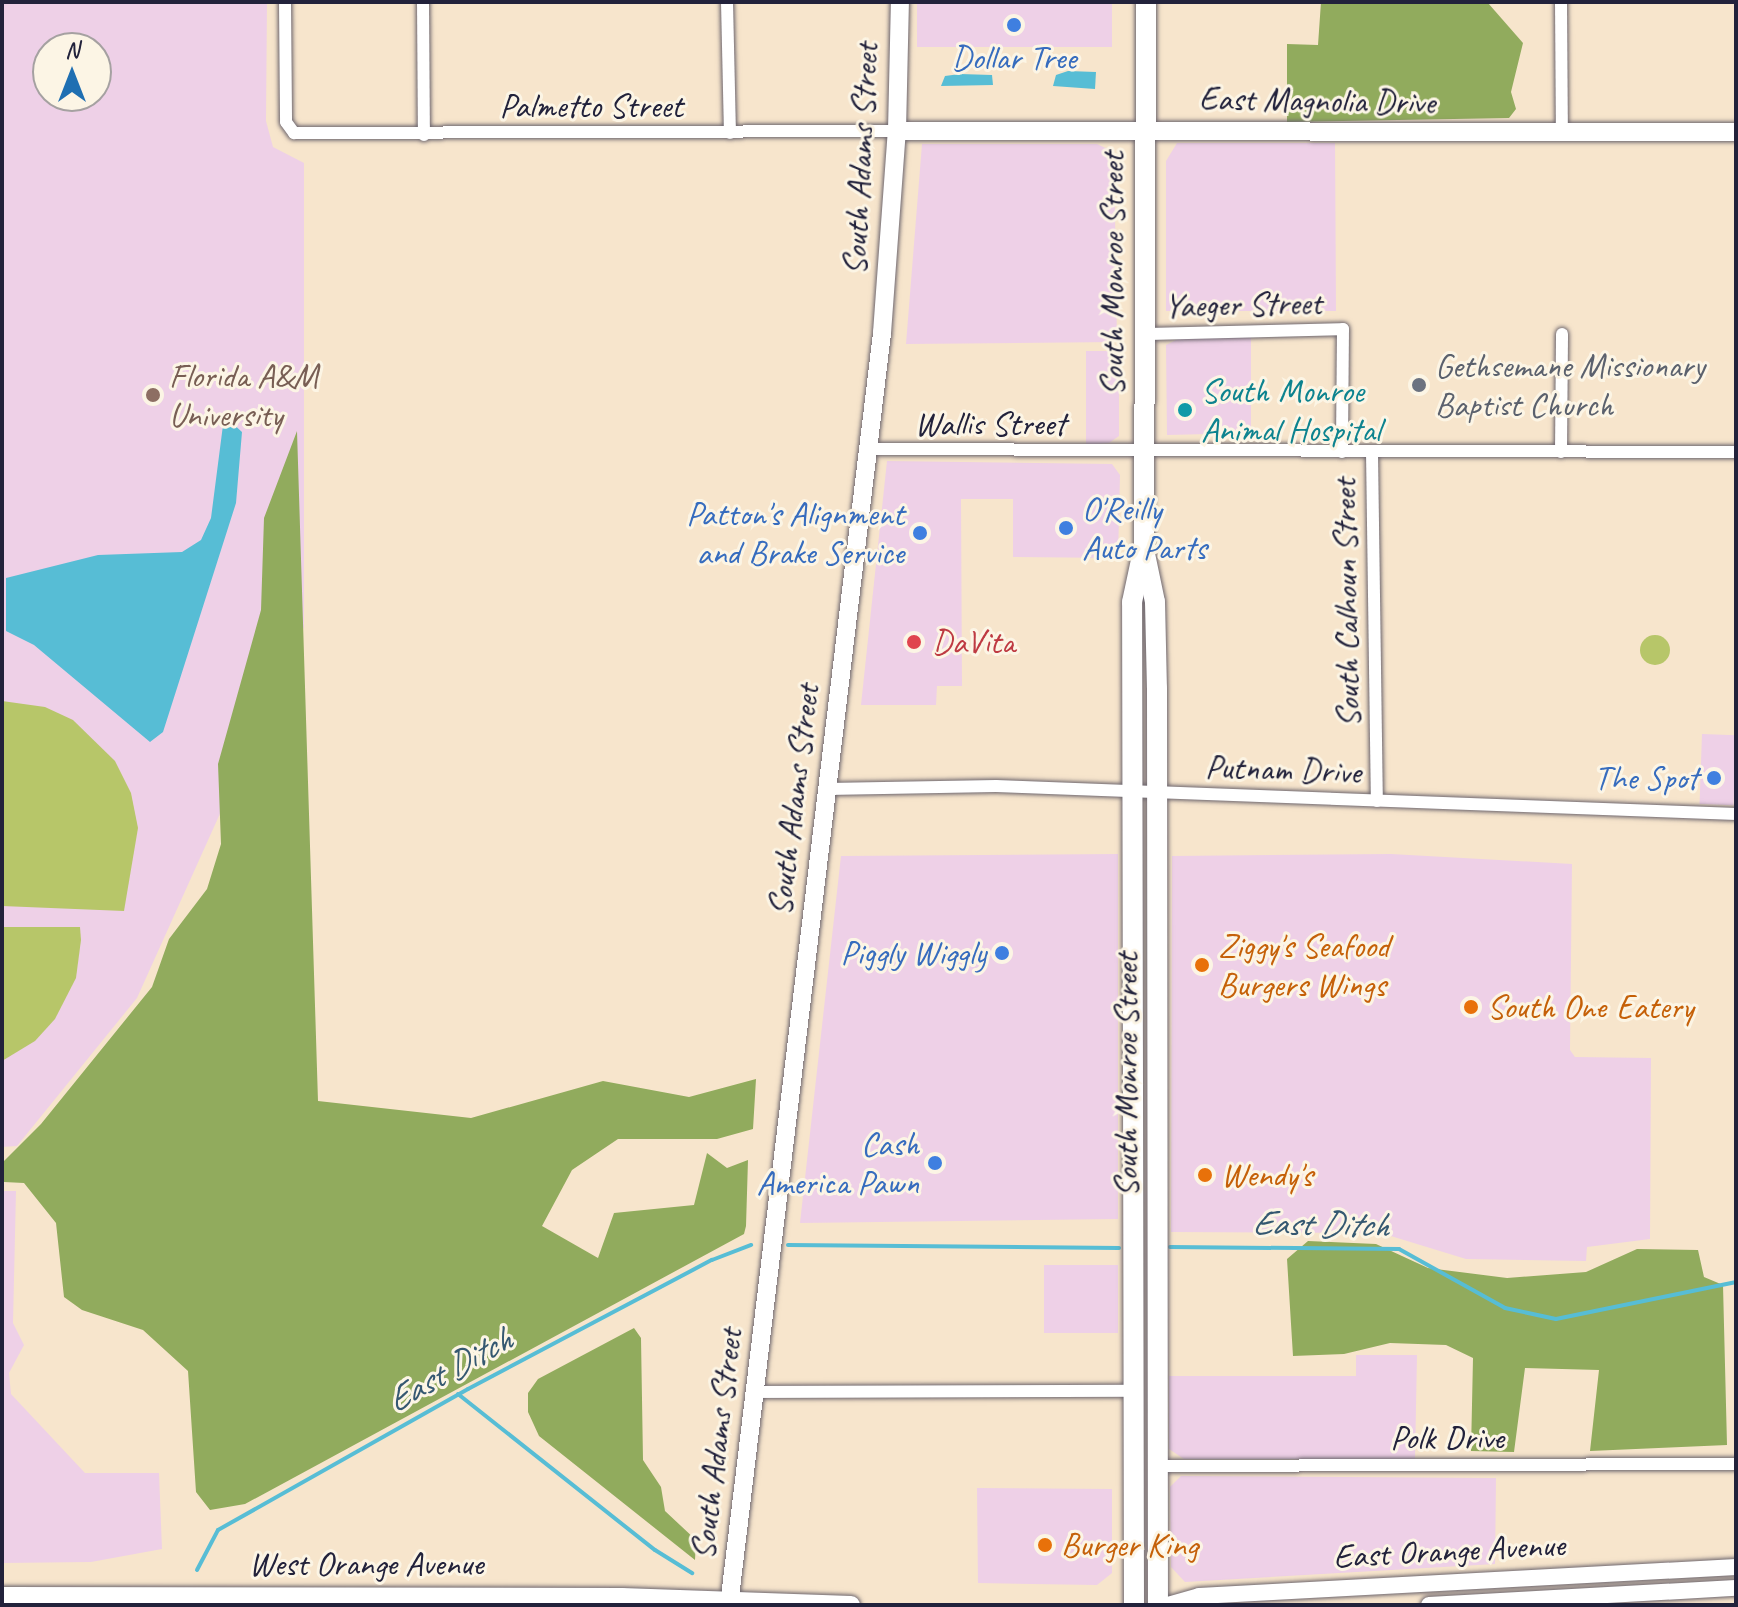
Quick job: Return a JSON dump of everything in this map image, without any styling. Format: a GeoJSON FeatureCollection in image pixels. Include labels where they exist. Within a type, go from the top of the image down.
{"type":"FeatureCollection","features":[{"type":"Feature","properties":{"kind":"main road","name":"South Adams Street"},"geometry":{"type":"LineString","coordinates":[[729,1602],[868,449],[897,131],[900,2]]}},
{"type":"Feature","properties":{"kind":"main road","name":"South Monroe Street"},"geometry":{"type":"LineString","coordinates":[[1146,2],[1144,546],[1155,602],[1158,1605]]}},
{"type":"Feature","properties":{"kind":"main road","name":"East Magnolia Drive"},"geometry":{"type":"LineString","coordinates":[[897,131],[1736,132]]}},
{"type":"Feature","properties":{"kind":"main road","name":"South Monroe Street"},"geometry":{"type":"LineString","coordinates":[[1134,1605],[1132,602],[1144,546]]}},
{"type":"Feature","properties":{"kind":"main road"},"geometry":{"type":"LineString","coordinates":[[1134,1121],[1157,1121]]}},
{"type":"Feature","properties":{"kind":"main road"},"geometry":{"type":"LineString","coordinates":[[1134,1367],[1142,1379],[1157,1387]]}},
{"type":"Feature","properties":{"kind":"main road","name":"West Orange Avenue"},"geometry":{"type":"LineString","coordinates":[[2,1596],[729,1602]]}},
{"type":"Feature","properties":{"kind":"main road"},"geometry":{"type":"LineString","coordinates":[[729,1602],[851,1605]]}},
{"type":"Feature","properties":{"kind":"street","name":"Palmetto Street"},"geometry":{"type":"LineString","coordinates":[[285,2],[289,127],[306,135],[897,131]]}},
{"type":"Feature","properties":{"kind":"street"},"geometry":{"type":"LineString","coordinates":[[423,2],[424,135]]}},
{"type":"Feature","properties":{"kind":"street"},"geometry":{"type":"LineString","coordinates":[[727,2],[730,133]]}},
{"type":"Feature","properties":{"kind":"street"},"geometry":{"type":"LineString","coordinates":[[1561,2],[1562,132]]}},
{"type":"Feature","properties":{"kind":"street","name":"Yaeger Street"},"geometry":{"type":"LineString","coordinates":[[1144,334],[1343,329]]}},
{"type":"Feature","properties":{"kind":"street","name":"South Calhoun Street"},"geometry":{"type":"LineString","coordinates":[[1342,452],[1343,329]]}},
{"type":"Feature","properties":{"kind":"street"},"geometry":{"type":"LineString","coordinates":[[1561,452],[1562,334]]}},
{"type":"Feature","properties":{"kind":"street","name":"Wallis Street"},"geometry":{"type":"LineString","coordinates":[[868,449],[1736,452]]}},
{"type":"Feature","properties":{"kind":"street","name":"South Calhoun Street"},"geometry":{"type":"LineString","coordinates":[[1372,452],[1377,801]]}},
{"type":"Feature","properties":{"kind":"street","name":"Putnam Drive"},"geometry":{"type":"LineString","coordinates":[[827,789],[996,786],[1736,814]]}},
{"type":"Feature","properties":{"kind":"street"},"geometry":{"type":"LineString","coordinates":[[754,1392],[1134,1391]]}},
{"type":"Feature","properties":{"kind":"street","name":"Polk Drive"},"geometry":{"type":"LineString","coordinates":[[1157,1466],[1736,1464]]}},
{"type":"Feature","properties":{"kind":"street","name":"East Orange Avenue"},"geometry":{"type":"LineString","coordinates":[[1168,1605],[1199,1596],[1736,1567]]}},
{"type":"Feature","properties":{"kind":"street","name":"East Orange Avenue"},"geometry":{"type":"LineString","coordinates":[[1429,1605],[1736,1588]]}},
{"type":"Feature","properties":{"kind":"shaded area","name":"Florida A&M University"},"geometry":{"type":"Polygon","coordinates":[[[2,2],[267,2],[266,121],[273,147],[304,163],[304,627],[137,998],[17,1146],[2,1147],[2,2]]]}},
{"type":"Feature","properties":{"kind":"shaded area","name":"Dollar Tree"},"geometry":{"type":"Polygon","coordinates":[[[917,2],[1112,2],[1112,47],[917,47],[917,2]]]}},
{"type":"Feature","properties":{"kind":"shaded area"},"geometry":{"type":"Polygon","coordinates":[[[1177,143],[1335,143],[1336,311],[1166,311],[1166,161],[1177,143]]]}},
{"type":"Feature","properties":{"kind":"shaded area"},"geometry":{"type":"Polygon","coordinates":[[[922,144],[1097,144],[1114,152],[1117,342],[906,344],[922,144]]]}},
{"type":"Feature","properties":{"kind":"shaded area"},"geometry":{"type":"Polygon","coordinates":[[[1251,334],[1251,433],[1167,435],[1166,345],[1182,337],[1251,334]]]}},
{"type":"Feature","properties":{"kind":"shaded area"},"geometry":{"type":"Polygon","coordinates":[[[1086,351],[1119,351],[1119,436],[1109,443],[1086,445],[1086,351]]]}},
{"type":"Feature","properties":{"kind":"shaded area"},"geometry":{"type":"Polygon","coordinates":[[[887,461],[1112,464],[1120,475],[1118,558],[1013,557],[1013,499],[961,499],[962,686],[937,686],[936,705],[861,705],[887,461]]]}},
{"type":"Feature","properties":{"kind":"shaded area"},"geometry":{"type":"Polygon","coordinates":[[[1702,734],[1736,735],[1734,805],[1700,804],[1702,734]]]}},
{"type":"Feature","properties":{"kind":"shaded area"},"geometry":{"type":"Polygon","coordinates":[[[1118,854],[1118,1219],[800,1223],[841,856],[1118,854]]]}},
{"type":"Feature","properties":{"kind":"shaded area"},"geometry":{"type":"Polygon","coordinates":[[[1391,854],[1572,864],[1570,1050],[1575,1057],[1651,1058],[1650,1239],[1587,1247],[1586,1261],[1466,1259],[1381,1233],[1171,1232],[1172,856],[1391,854]]]}},
{"type":"Feature","properties":{"kind":"shaded area"},"geometry":{"type":"Polygon","coordinates":[[[2,1191],[16,1191],[13,1323],[24,1345],[9,1373],[11,1394],[85,1473],[159,1473],[162,1549],[91,1562],[2,1563],[2,1191]]]}},
{"type":"Feature","properties":{"kind":"shaded area"},"geometry":{"type":"Polygon","coordinates":[[[1044,1265],[1118,1265],[1118,1333],[1044,1333],[1044,1265]]]}},
{"type":"Feature","properties":{"kind":"shaded area"},"geometry":{"type":"Polygon","coordinates":[[[1356,1355],[1417,1355],[1415,1459],[1184,1459],[1169,1449],[1169,1376],[1356,1376],[1356,1355]]]}},
{"type":"Feature","properties":{"kind":"shaded area"},"geometry":{"type":"Polygon","coordinates":[[[1181,1476],[1496,1478],[1495,1564],[1185,1582],[1171,1567],[1170,1487],[1181,1476]]]}},
{"type":"Feature","properties":{"kind":"shaded area","name":"Burger King"},"geometry":{"type":"Polygon","coordinates":[[[977,1488],[1112,1489],[1112,1573],[1097,1585],[978,1583],[977,1488]]]}},
{"type":"Feature","properties":{"kind":"green space"},"geometry":{"type":"Polygon","coordinates":[[[1321,2],[1488,3],[1523,43],[1511,92],[1516,109],[1509,118],[1287,122],[1287,44],[1318,45],[1321,2]]]}},
{"type":"Feature","properties":{"kind":"green space"},"geometry":{"type":"Polygon","coordinates":[[[297,431],[318,1101],[471,1118],[603,1081],[689,1097],[756,1079],[753,1129],[717,1139],[618,1139],[572,1170],[542,1226],[598,1258],[614,1213],[694,1205],[707,1153],[727,1168],[748,1160],[746,1226],[744,1234],[245,1504],[210,1510],[196,1492],[188,1371],[143,1330],[82,1310],[64,1297],[56,1223],[24,1183],[4,1182],[3,1162],[41,1124],[152,987],[169,939],[207,889],[221,844],[218,764],[261,610],[264,518],[297,431]]]}},
{"type":"Feature","properties":{"kind":"green space"},"geometry":{"type":"Polygon","coordinates":[[[1655,635],[1665,640],[1670,650],[1665,660],[1655,665],[1645,660],[1640,650],[1645,640],[1655,635]]]}},
{"type":"Feature","properties":{"kind":"green space"},"geometry":{"type":"Polygon","coordinates":[[[2,701],[45,707],[73,720],[115,761],[131,793],[138,828],[124,911],[2,906],[2,701]]]}},
{"type":"Feature","properties":{"kind":"green space"},"geometry":{"type":"Polygon","coordinates":[[[2,927],[80,927],[81,940],[76,978],[55,1019],[35,1041],[2,1061],[2,927]]]}},
{"type":"Feature","properties":{"kind":"green space"},"geometry":{"type":"Polygon","coordinates":[[[1308,1241],[1376,1244],[1428,1268],[1507,1278],[1586,1272],[1637,1249],[1698,1250],[1704,1277],[1723,1285],[1727,1445],[1590,1451],[1599,1370],[1525,1368],[1514,1452],[1471,1451],[1473,1358],[1446,1345],[1390,1343],[1344,1354],[1293,1356],[1287,1259],[1308,1241]]]}},
{"type":"Feature","properties":{"kind":"green space"},"geometry":{"type":"Polygon","coordinates":[[[634,1328],[641,1338],[643,1460],[661,1487],[665,1511],[696,1540],[695,1560],[539,1436],[528,1412],[528,1393],[538,1379],[634,1328]]]}},
{"type":"Feature","properties":{"kind":"water"},"geometry":{"type":"Polygon","coordinates":[[[1068,71],[1096,72],[1095,89],[1053,86],[1056,75],[1068,71]]]}},
{"type":"Feature","properties":{"kind":"water"},"geometry":{"type":"Polygon","coordinates":[[[992,75],[993,85],[941,86],[945,76],[992,75]]]}},
{"type":"Feature","properties":{"kind":"water"},"geometry":{"type":"Polygon","coordinates":[[[231,422],[242,432],[236,503],[163,732],[150,742],[34,645],[6,631],[6,578],[98,555],[182,552],[201,540],[211,518],[223,425],[231,422]]]}},
{"type":"Feature","properties":{"kind":"waterway","name":"East Ditch"},"geometry":{"type":"LineString","coordinates":[[197,1570],[218,1530],[468,1389],[712,1260],[751,1245]]}},
{"type":"Feature","properties":{"kind":"waterway","name":"East Ditch"},"geometry":{"type":"LineString","coordinates":[[788,1245],[1119,1248]]}},
{"type":"Feature","properties":{"kind":"waterway","name":"East Ditch"},"geometry":{"type":"LineString","coordinates":[[1170,1247],[1399,1249],[1505,1308],[1556,1319],[1736,1282]]}},
{"type":"Feature","properties":{"kind":"waterway"},"geometry":{"type":"LineString","coordinates":[[458,1394],[655,1550],[692,1573]]}},
{"type":"Feature","properties":{"kind":"place","name":"Dollar Tree"},"geometry":{"type":"Point","coordinates":[1014,25]}},
{"type":"Feature","properties":{"kind":"place","name":"Gethsemane Missionary Baptist Church"},"geometry":{"type":"Point","coordinates":[1419,385]}},
{"type":"Feature","properties":{"kind":"place","name":"Florida A&M University"},"geometry":{"type":"Point","coordinates":[153,395]}},
{"type":"Feature","properties":{"kind":"place","name":"South Monroe Animal Hospital"},"geometry":{"type":"Point","coordinates":[1185,410]}},
{"type":"Feature","properties":{"kind":"place","name":"O'Reilly Auto Parts"},"geometry":{"type":"Point","coordinates":[1066,528]}},
{"type":"Feature","properties":{"kind":"place","name":"Patton's Alignment and Brake Service"},"geometry":{"type":"Point","coordinates":[920,533]}},
{"type":"Feature","properties":{"kind":"place","name":"DaVita"},"geometry":{"type":"Point","coordinates":[914,642]}},
{"type":"Feature","properties":{"kind":"place","name":"The Spot"},"geometry":{"type":"Point","coordinates":[1714,778]}},
{"type":"Feature","properties":{"kind":"place","name":"Piggly Wiggly"},"geometry":{"type":"Point","coordinates":[1002,953]}},
{"type":"Feature","properties":{"kind":"place","name":"Ziggy's Seafood Burgers Wings"},"geometry":{"type":"Point","coordinates":[1202,965]}},
{"type":"Feature","properties":{"kind":"place","name":"South One Eatery"},"geometry":{"type":"Point","coordinates":[1471,1007]}},
{"type":"Feature","properties":{"kind":"place","name":"Cash America Pawn"},"geometry":{"type":"Point","coordinates":[935,1163]}},
{"type":"Feature","properties":{"kind":"place","name":"Wendy's"},"geometry":{"type":"Point","coordinates":[1205,1175]}},
{"type":"Feature","properties":{"kind":"place","name":"Burger King"},"geometry":{"type":"Point","coordinates":[1045,1545]}}]}
